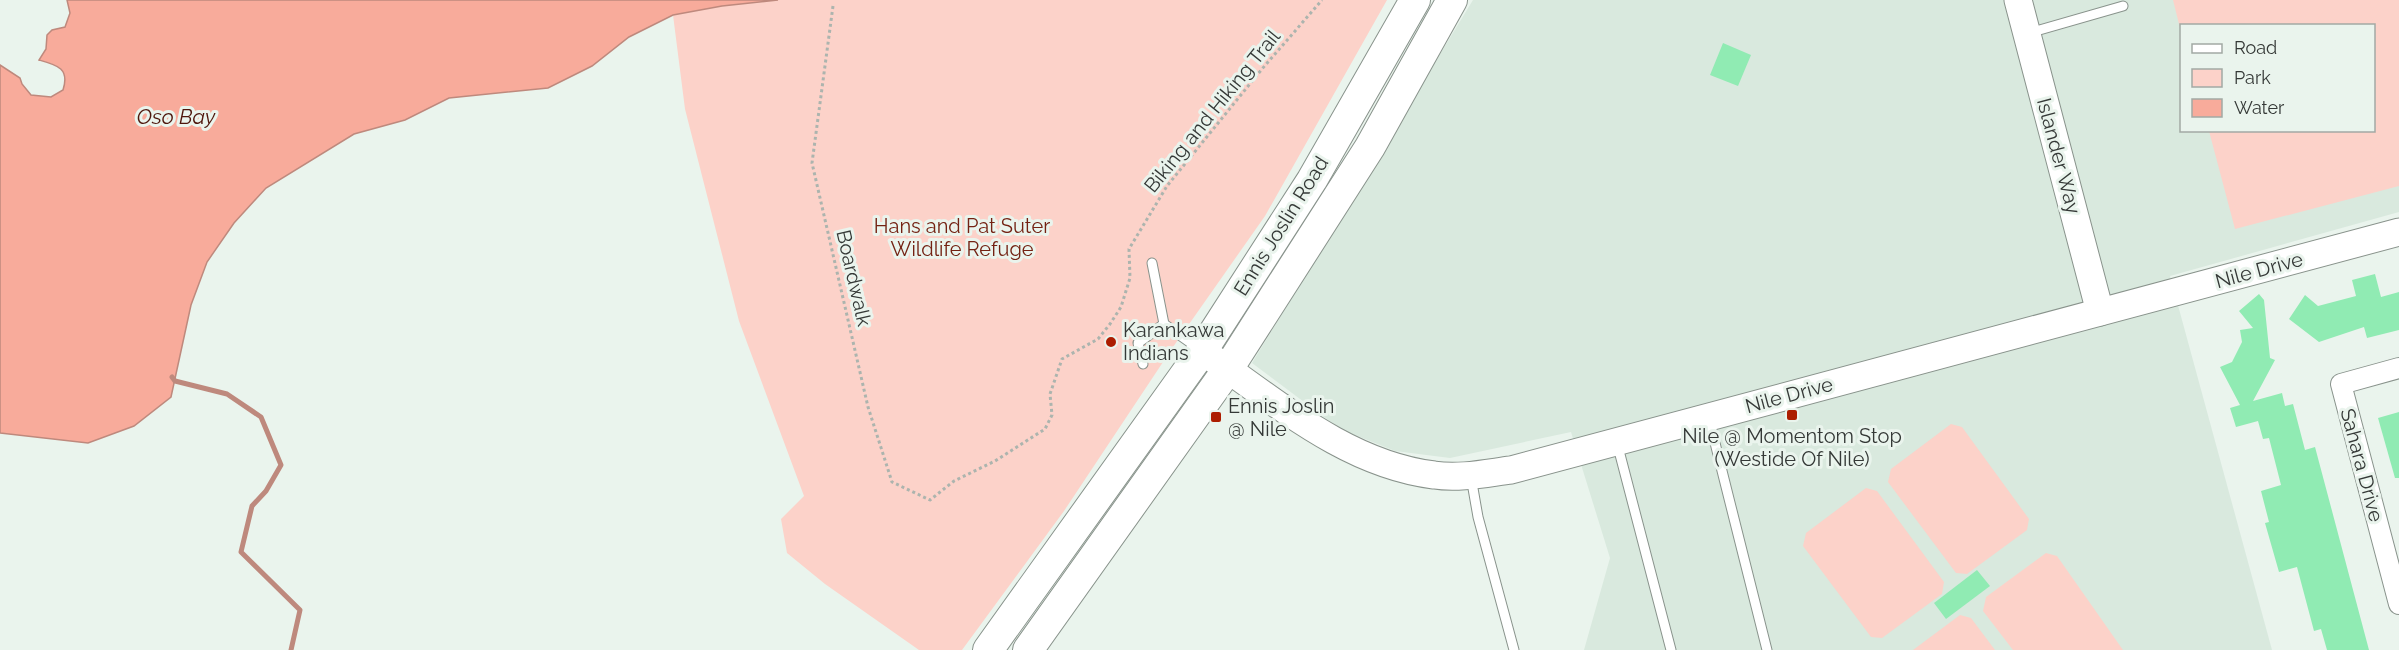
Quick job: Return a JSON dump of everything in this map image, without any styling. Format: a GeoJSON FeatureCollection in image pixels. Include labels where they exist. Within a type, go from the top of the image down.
{"type":"FeatureCollection","features":[{"type":"Feature","properties":{"kind":"main road","name":"Ennis Joslin Road"},"geometry":{"type":"LineString","coordinates":[[988,650],[1202,351],[1312,180],[1415,0]]}},
{"type":"Feature","properties":{"kind":"main road","name":"Ennis Joslin Road"},"geometry":{"type":"LineString","coordinates":[[1029,650],[1228,369],[1370,147],[1452,0]]}},
{"type":"Feature","properties":{"kind":"main road","name":"Islander Way"},"geometry":{"type":"LineString","coordinates":[[2018,0],[2100,312]]}},
{"type":"Feature","properties":{"kind":"main road","name":"Nile Drive"},"geometry":{"type":"LineString","coordinates":[[1202,351],[1339,445],[1406,470],[1436,476],[1470,475],[1511,470],[2399,232]]}},
{"type":"Feature","properties":{"kind":"street","name":"Sahara Drive"},"geometry":{"type":"LineString","coordinates":[[2399,368],[2341,384],[2399,604]]}},
{"type":"Feature","properties":{"kind":"lane"},"geometry":{"type":"LineString","coordinates":[[2027,34],[2123,6]]}},
{"type":"Feature","properties":{"kind":"lane"},"geometry":{"type":"LineString","coordinates":[[1152,263],[1164,324],[1202,351]]}},
{"type":"Feature","properties":{"kind":"lane"},"geometry":{"type":"LineString","coordinates":[[1143,364],[1138,343],[1164,324]]}},
{"type":"Feature","properties":{"kind":"lane"},"geometry":{"type":"LineString","coordinates":[[1708,417],[1767,650]]}},
{"type":"Feature","properties":{"kind":"lane"},"geometry":{"type":"LineString","coordinates":[[1617,441],[1671,650]]}},
{"type":"Feature","properties":{"kind":"lane"},"geometry":{"type":"LineString","coordinates":[[1470,475],[1478,517],[1514,650]]}},
{"type":"Feature","properties":{"kind":"path","name":"Biking and Hiking Trail"},"geometry":{"type":"LineString","coordinates":[[954,481],[995,461],[1045,429],[1052,415],[1050,394],[1062,359],[1098,339],[1121,307],[1130,278],[1129,249],[1167,186],[1262,69],[1322,0]]}},
{"type":"Feature","properties":{"kind":"path","name":"Boardwalk"},"geometry":{"type":"LineString","coordinates":[[833,6],[812,163],[868,407],[892,482],[930,500],[954,481]]}},
{"type":"Feature","properties":{"kind":"shaded area"},"geometry":{"type":"Polygon","coordinates":[[[1473,0],[2399,0],[2399,212],[2170,276],[2272,650],[1584,650],[1610,558],[1571,432],[1450,458],[1395,451],[1340,429],[1252,363],[1473,0]]]}},
{"type":"Feature","properties":{"kind":"green space","name":"Hans and Pat Suter Wildlife Refuge"},"geometry":{"type":"Polygon","coordinates":[[[778,0],[1387,0],[1265,216],[1173,347],[1064,511],[962,650],[919,650],[825,584],[787,553],[781,519],[804,496],[739,321],[685,109],[673,15],[722,6],[778,0]]]}},
{"type":"Feature","properties":{"kind":"green space"},"geometry":{"type":"Polygon","coordinates":[[[2173,0],[2399,0],[2399,186],[2235,229],[2209,132],[2375,132],[2375,24],[2180,24],[2180,28],[2173,0]]]}},
{"type":"Feature","properties":{"kind":"green space"},"geometry":{"type":"Polygon","coordinates":[[[1951,424],[1962,427],[2029,519],[2027,530],[1967,574],[1956,573],[1888,482],[1891,469],[1951,424]]]}},
{"type":"Feature","properties":{"kind":"green space"},"geometry":{"type":"Polygon","coordinates":[[[1866,488],[1877,491],[1944,582],[1942,594],[1882,638],[1871,637],[1803,546],[1806,533],[1866,488]]]}},
{"type":"Feature","properties":{"kind":"green space"},"geometry":{"type":"Polygon","coordinates":[[[2046,553],[2057,556],[2123,650],[2013,650],[1983,611],[1986,597],[2046,553]]]}},
{"type":"Feature","properties":{"kind":"green space"},"geometry":{"type":"Polygon","coordinates":[[[1960,615],[1971,618],[1995,650],[1913,650],[1960,615]]]}},
{"type":"Feature","properties":{"kind":"water","name":"Oso Bay"},"geometry":{"type":"Polygon","coordinates":[[[67,0],[778,0],[722,6],[673,15],[629,37],[592,66],[548,88],[449,98],[405,120],[354,134],[266,188],[234,223],[207,262],[191,305],[171,397],[134,426],[88,443],[0,433],[0,65],[20,78],[31,95],[51,97],[63,90],[65,77],[63,72],[56,66],[39,60],[46,49],[47,35],[52,30],[65,27],[70,13],[67,0]]]}},
{"type":"Feature","properties":{"kind":"building"},"geometry":{"type":"Polygon","coordinates":[[[1723,43],[1751,55],[1738,86],[1710,75],[1723,43]]]}},
{"type":"Feature","properties":{"kind":"building"},"geometry":{"type":"Polygon","coordinates":[[[2375,274],[2381,297],[2399,292],[2399,330],[2367,338],[2364,327],[2319,342],[2289,319],[2305,295],[2318,306],[2356,296],[2352,280],[2375,274]]]}},
{"type":"Feature","properties":{"kind":"building"},"geometry":{"type":"Polygon","coordinates":[[[2259,294],[2264,300],[2270,358],[2275,360],[2253,401],[2282,393],[2285,406],[2293,404],[2305,450],[2315,447],[2369,650],[2327,650],[2321,629],[2314,631],[2297,567],[2279,572],[2265,523],[2269,522],[2261,491],[2281,485],[2269,438],[2263,439],[2258,421],[2236,427],[2230,408],[2240,405],[2220,367],[2232,362],[2242,342],[2240,330],[2253,328],[2239,311],[2259,294]]]}},
{"type":"Feature","properties":{"kind":"building"},"geometry":{"type":"Polygon","coordinates":[[[2399,412],[2399,478],[2395,478],[2378,418],[2399,412]]]}},
{"type":"Feature","properties":{"kind":"building"},"geometry":{"type":"Polygon","coordinates":[[[1977,570],[1990,586],[1946,619],[1934,603],[1977,570]]]}},
{"type":"Feature","properties":{"kind":"waterway"},"geometry":{"type":"LineString","coordinates":[[172,377],[175,381],[227,394],[261,417],[281,465],[266,491],[252,506],[241,552],[300,610],[291,650]]}},
{"type":"Feature","properties":{"kind":"place","name":"Karankawa Indians"},"geometry":{"type":"Point","coordinates":[1111,342]}},
{"type":"Feature","properties":{"kind":"place","name":"Nile @ Momentom Stop (Westide Of Nile)"},"geometry":{"type":"Point","coordinates":[1792,415]}},
{"type":"Feature","properties":{"kind":"place","name":"Ennis Joslin @ Nile"},"geometry":{"type":"Point","coordinates":[1216,417]}}]}
